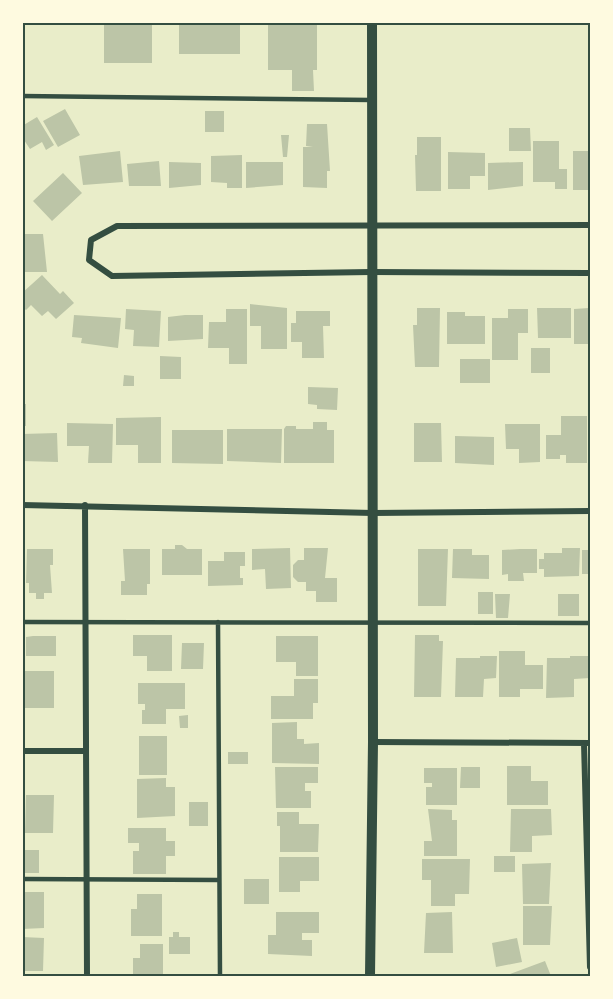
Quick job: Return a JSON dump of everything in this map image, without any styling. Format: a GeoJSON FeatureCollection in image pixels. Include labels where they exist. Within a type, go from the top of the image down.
{"type":"FeatureCollection","features":[{"type":"Feature","properties":{"kind":"street"},"geometry":{"type":"LineString","coordinates":[[370,976],[373,742],[372,22]]}},
{"type":"Feature","properties":{"kind":"street"},"geometry":{"type":"LineString","coordinates":[[591,225],[117,226],[91,240],[89,260],[112,276],[371,272],[591,273]]}},
{"type":"Feature","properties":{"kind":"street"},"geometry":{"type":"LineString","coordinates":[[22,505],[373,513],[591,511]]}},
{"type":"Feature","properties":{"kind":"street"},"geometry":{"type":"LineString","coordinates":[[85,505],[87,976]]}},
{"type":"Feature","properties":{"kind":"street"},"geometry":{"type":"LineString","coordinates":[[373,742],[587,743],[591,967]]}},
{"type":"Feature","properties":{"kind":"street"},"geometry":{"type":"LineString","coordinates":[[22,751],[86,751]]}},
{"type":"Feature","properties":{"kind":"lane"},"geometry":{"type":"LineString","coordinates":[[22,96],[371,100]]}},
{"type":"Feature","properties":{"kind":"lane"},"geometry":{"type":"LineString","coordinates":[[22,622],[591,623]]}},
{"type":"Feature","properties":{"kind":"lane"},"geometry":{"type":"LineString","coordinates":[[218,622],[220,976]]}},
{"type":"Feature","properties":{"kind":"lane"},"geometry":{"type":"LineString","coordinates":[[22,879],[219,880]]}},
{"type":"Feature","properties":{"kind":"building"},"geometry":{"type":"Polygon","coordinates":[[[104,22],[152,22],[152,63],[104,63],[104,22]]]}},
{"type":"Feature","properties":{"kind":"building"},"geometry":{"type":"Polygon","coordinates":[[[179,22],[240,22],[240,54],[179,54],[179,22]]]}},
{"type":"Feature","properties":{"kind":"building"},"geometry":{"type":"Polygon","coordinates":[[[268,22],[317,22],[317,70],[313,70],[314,91],[292,91],[292,70],[268,70],[268,22]]]}},
{"type":"Feature","properties":{"kind":"building"},"geometry":{"type":"Polygon","coordinates":[[[65,109],[80,135],[58,147],[43,121],[65,109]]]}},
{"type":"Feature","properties":{"kind":"building"},"geometry":{"type":"Polygon","coordinates":[[[205,111],[224,111],[224,132],[205,132],[205,111]]]}},
{"type":"Feature","properties":{"kind":"building"},"geometry":{"type":"Polygon","coordinates":[[[37,117],[54,145],[46,150],[42,142],[30,149],[22,137],[22,126],[37,117]]]}},
{"type":"Feature","properties":{"kind":"building"},"geometry":{"type":"Polygon","coordinates":[[[307,124],[327,124],[330,171],[327,171],[327,188],[303,187],[303,147],[313,147],[306,146],[307,124]]]}},
{"type":"Feature","properties":{"kind":"building"},"geometry":{"type":"Polygon","coordinates":[[[509,128],[530,128],[531,151],[509,151],[509,128]]]}},
{"type":"Feature","properties":{"kind":"building"},"geometry":{"type":"Polygon","coordinates":[[[281,135],[289,135],[287,157],[283,157],[281,135]]]}},
{"type":"Feature","properties":{"kind":"building"},"geometry":{"type":"Polygon","coordinates":[[[417,137],[441,137],[441,191],[416,191],[417,137]]]}},
{"type":"Feature","properties":{"kind":"building"},"geometry":{"type":"Polygon","coordinates":[[[533,141],[559,141],[559,169],[567,169],[567,189],[555,189],[555,182],[533,182],[533,141]]]}},
{"type":"Feature","properties":{"kind":"building"},"geometry":{"type":"Polygon","coordinates":[[[120,151],[123,182],[83,185],[79,156],[120,151]]]}},
{"type":"Feature","properties":{"kind":"building"},"geometry":{"type":"Polygon","coordinates":[[[573,151],[590,151],[590,190],[573,190],[573,151]]]}},
{"type":"Feature","properties":{"kind":"building"},"geometry":{"type":"Polygon","coordinates":[[[448,152],[485,153],[485,176],[470,176],[470,189],[448,189],[448,152]]]}},
{"type":"Feature","properties":{"kind":"building"},"geometry":{"type":"Polygon","coordinates":[[[242,155],[242,188],[227,188],[227,183],[211,182],[211,156],[242,155]]]}},
{"type":"Feature","properties":{"kind":"building"},"geometry":{"type":"Polygon","coordinates":[[[159,161],[161,186],[129,186],[127,164],[159,161]]]}},
{"type":"Feature","properties":{"kind":"building"},"geometry":{"type":"Polygon","coordinates":[[[169,162],[201,163],[201,185],[169,188],[169,162]]]}},
{"type":"Feature","properties":{"kind":"building"},"geometry":{"type":"Polygon","coordinates":[[[246,162],[283,162],[283,185],[246,188],[246,162]]]}},
{"type":"Feature","properties":{"kind":"building"},"geometry":{"type":"Polygon","coordinates":[[[523,162],[523,186],[488,190],[488,163],[523,162]]]}},
{"type":"Feature","properties":{"kind":"building"},"geometry":{"type":"Polygon","coordinates":[[[63,173],[82,193],[52,221],[33,201],[63,173]]]}},
{"type":"Feature","properties":{"kind":"building"},"geometry":{"type":"Polygon","coordinates":[[[22,234],[43,234],[47,272],[22,272],[22,234]]]}},
{"type":"Feature","properties":{"kind":"building"},"geometry":{"type":"Polygon","coordinates":[[[42,275],[60,294],[63,291],[74,303],[56,319],[48,311],[42,316],[31,305],[26,310],[22,307],[22,293],[42,275]]]}},
{"type":"Feature","properties":{"kind":"building"},"geometry":{"type":"Polygon","coordinates":[[[250,304],[287,308],[287,349],[261,349],[261,326],[250,326],[250,304]]]}},
{"type":"Feature","properties":{"kind":"building"},"geometry":{"type":"Polygon","coordinates":[[[417,308],[440,308],[439,367],[415,367],[413,325],[417,325],[417,308]]]}},
{"type":"Feature","properties":{"kind":"building"},"geometry":{"type":"Polygon","coordinates":[[[537,308],[571,308],[571,338],[538,338],[537,308]]]}},
{"type":"Feature","properties":{"kind":"building"},"geometry":{"type":"Polygon","coordinates":[[[589,308],[590,344],[574,344],[574,309],[589,308]]]}},
{"type":"Feature","properties":{"kind":"building"},"geometry":{"type":"Polygon","coordinates":[[[126,309],[161,311],[159,347],[133,346],[134,330],[125,329],[126,309]]]}},
{"type":"Feature","properties":{"kind":"building"},"geometry":{"type":"Polygon","coordinates":[[[226,309],[247,309],[247,364],[229,364],[229,348],[208,348],[209,322],[226,322],[226,309]]]}},
{"type":"Feature","properties":{"kind":"building"},"geometry":{"type":"Polygon","coordinates":[[[508,309],[528,309],[528,333],[518,333],[518,360],[492,360],[492,318],[508,318],[508,309]]]}},
{"type":"Feature","properties":{"kind":"building"},"geometry":{"type":"Polygon","coordinates":[[[296,311],[330,311],[330,326],[323,326],[324,358],[302,358],[302,342],[291,342],[291,323],[296,323],[296,311]]]}},
{"type":"Feature","properties":{"kind":"building"},"geometry":{"type":"Polygon","coordinates":[[[447,312],[465,312],[465,316],[485,316],[485,344],[447,344],[447,312]]]}},
{"type":"Feature","properties":{"kind":"building"},"geometry":{"type":"Polygon","coordinates":[[[74,315],[121,318],[118,348],[81,343],[82,338],[72,337],[74,315]]]}},
{"type":"Feature","properties":{"kind":"building"},"geometry":{"type":"Polygon","coordinates":[[[203,315],[203,339],[168,341],[168,317],[203,315]]]}},
{"type":"Feature","properties":{"kind":"building"},"geometry":{"type":"Polygon","coordinates":[[[531,348],[550,348],[550,373],[531,373],[531,348]]]}},
{"type":"Feature","properties":{"kind":"building"},"geometry":{"type":"Polygon","coordinates":[[[160,356],[181,357],[181,379],[160,379],[160,356]]]}},
{"type":"Feature","properties":{"kind":"building"},"geometry":{"type":"Polygon","coordinates":[[[460,359],[490,359],[490,383],[460,383],[460,359]]]}},
{"type":"Feature","properties":{"kind":"building"},"geometry":{"type":"Polygon","coordinates":[[[124,375],[134,376],[134,386],[123,386],[124,375]]]}},
{"type":"Feature","properties":{"kind":"building"},"geometry":{"type":"Polygon","coordinates":[[[308,387],[338,388],[337,410],[317,409],[317,405],[308,404],[308,387]]]}},
{"type":"Feature","properties":{"kind":"building"},"geometry":{"type":"Polygon","coordinates":[[[22,404],[26,404],[26,426],[22,426],[22,404]]]}},
{"type":"Feature","properties":{"kind":"building"},"geometry":{"type":"Polygon","coordinates":[[[561,416],[587,416],[587,463],[566,463],[566,455],[560,455],[560,459],[546,459],[546,435],[561,435],[561,416]]]}},
{"type":"Feature","properties":{"kind":"building"},"geometry":{"type":"Polygon","coordinates":[[[161,417],[161,463],[138,463],[138,445],[116,445],[116,418],[161,417]]]}},
{"type":"Feature","properties":{"kind":"building"},"geometry":{"type":"Polygon","coordinates":[[[313,422],[327,422],[327,430],[334,430],[334,463],[284,463],[284,429],[286,426],[296,426],[296,429],[313,429],[313,422]]]}},
{"type":"Feature","properties":{"kind":"building"},"geometry":{"type":"Polygon","coordinates":[[[67,423],[113,424],[112,463],[88,463],[89,446],[67,446],[67,423]]]}},
{"type":"Feature","properties":{"kind":"building"},"geometry":{"type":"Polygon","coordinates":[[[414,423],[441,423],[442,462],[414,462],[414,423]]]}},
{"type":"Feature","properties":{"kind":"building"},"geometry":{"type":"Polygon","coordinates":[[[505,424],[540,424],[540,462],[519,463],[519,449],[506,449],[505,424]]]}},
{"type":"Feature","properties":{"kind":"building"},"geometry":{"type":"Polygon","coordinates":[[[227,429],[282,429],[281,463],[227,461],[227,429]]]}},
{"type":"Feature","properties":{"kind":"building"},"geometry":{"type":"Polygon","coordinates":[[[172,430],[223,430],[223,464],[172,463],[172,430]]]}},
{"type":"Feature","properties":{"kind":"building"},"geometry":{"type":"Polygon","coordinates":[[[57,433],[58,462],[22,461],[22,434],[57,433]]]}},
{"type":"Feature","properties":{"kind":"building"},"geometry":{"type":"Polygon","coordinates":[[[455,436],[494,437],[494,465],[455,463],[455,436]]]}},
{"type":"Feature","properties":{"kind":"building"},"geometry":{"type":"Polygon","coordinates":[[[175,545],[182,545],[187,549],[202,549],[202,575],[162,575],[162,549],[175,549],[175,545]]]}},
{"type":"Feature","properties":{"kind":"building"},"geometry":{"type":"Polygon","coordinates":[[[290,548],[291,588],[266,589],[265,569],[252,570],[252,549],[290,548]]]}},
{"type":"Feature","properties":{"kind":"building"},"geometry":{"type":"Polygon","coordinates":[[[304,548],[328,548],[325,578],[337,578],[337,602],[316,602],[316,591],[306,591],[306,582],[298,582],[293,577],[293,565],[298,560],[304,560],[304,548]]]}},
{"type":"Feature","properties":{"kind":"building"},"geometry":{"type":"Polygon","coordinates":[[[562,548],[580,548],[579,576],[544,577],[544,569],[539,569],[539,559],[544,559],[544,553],[562,553],[562,548]]]}},
{"type":"Feature","properties":{"kind":"building"},"geometry":{"type":"Polygon","coordinates":[[[27,549],[53,549],[53,565],[50,565],[52,593],[44,593],[44,599],[36,599],[36,593],[29,593],[29,583],[26,583],[27,549]]]}},
{"type":"Feature","properties":{"kind":"building"},"geometry":{"type":"Polygon","coordinates":[[[123,549],[150,549],[150,584],[147,584],[147,595],[121,595],[121,581],[125,581],[123,549]]]}},
{"type":"Feature","properties":{"kind":"building"},"geometry":{"type":"Polygon","coordinates":[[[418,549],[448,549],[446,606],[418,606],[418,549]]]}},
{"type":"Feature","properties":{"kind":"building"},"geometry":{"type":"Polygon","coordinates":[[[453,549],[472,549],[472,555],[489,555],[489,579],[452,578],[453,549]]]}},
{"type":"Feature","properties":{"kind":"building"},"geometry":{"type":"Polygon","coordinates":[[[537,549],[537,573],[523,573],[524,581],[508,581],[508,574],[502,575],[502,550],[537,549]]]}},
{"type":"Feature","properties":{"kind":"building"},"geometry":{"type":"Polygon","coordinates":[[[582,550],[590,550],[590,574],[582,574],[582,550]]]}},
{"type":"Feature","properties":{"kind":"building"},"geometry":{"type":"Polygon","coordinates":[[[224,552],[245,552],[245,566],[240,566],[240,578],[243,578],[243,585],[208,586],[208,561],[224,561],[224,552]]]}},
{"type":"Feature","properties":{"kind":"building"},"geometry":{"type":"Polygon","coordinates":[[[478,592],[493,592],[493,614],[478,614],[478,592]]]}},
{"type":"Feature","properties":{"kind":"building"},"geometry":{"type":"Polygon","coordinates":[[[495,594],[510,594],[508,618],[496,618],[495,594]]]}},
{"type":"Feature","properties":{"kind":"building"},"geometry":{"type":"Polygon","coordinates":[[[558,594],[579,594],[579,616],[558,616],[558,594]]]}},
{"type":"Feature","properties":{"kind":"building"},"geometry":{"type":"Polygon","coordinates":[[[133,635],[172,635],[172,671],[147,671],[147,656],[133,656],[133,635]]]}},
{"type":"Feature","properties":{"kind":"building"},"geometry":{"type":"Polygon","coordinates":[[[415,635],[439,635],[439,641],[443,641],[441,697],[414,697],[415,635]]]}},
{"type":"Feature","properties":{"kind":"building"},"geometry":{"type":"Polygon","coordinates":[[[56,636],[56,656],[26,656],[26,637],[56,636]]]}},
{"type":"Feature","properties":{"kind":"building"},"geometry":{"type":"Polygon","coordinates":[[[276,636],[318,636],[318,676],[296,676],[296,662],[276,662],[276,636]]]}},
{"type":"Feature","properties":{"kind":"building"},"geometry":{"type":"Polygon","coordinates":[[[182,643],[204,643],[203,669],[181,669],[182,643]]]}},
{"type":"Feature","properties":{"kind":"building"},"geometry":{"type":"Polygon","coordinates":[[[499,651],[525,651],[525,665],[543,665],[543,689],[520,689],[520,697],[499,697],[499,651]]]}},
{"type":"Feature","properties":{"kind":"building"},"geometry":{"type":"Polygon","coordinates":[[[480,656],[497,656],[496,678],[484,679],[483,697],[455,697],[456,658],[480,658],[480,656]]]}},
{"type":"Feature","properties":{"kind":"building"},"geometry":{"type":"Polygon","coordinates":[[[570,656],[590,656],[590,678],[574,679],[574,697],[546,698],[547,658],[570,658],[570,656]]]}},
{"type":"Feature","properties":{"kind":"building"},"geometry":{"type":"Polygon","coordinates":[[[25,671],[54,671],[54,708],[25,708],[25,671]]]}},
{"type":"Feature","properties":{"kind":"building"},"geometry":{"type":"Polygon","coordinates":[[[294,679],[318,679],[318,703],[313,703],[313,719],[271,719],[271,696],[294,696],[294,679]]]}},
{"type":"Feature","properties":{"kind":"building"},"geometry":{"type":"Polygon","coordinates":[[[138,683],[185,683],[185,709],[166,709],[166,724],[142,724],[142,710],[145,710],[145,704],[138,704],[138,683]]]}},
{"type":"Feature","properties":{"kind":"building"},"geometry":{"type":"Polygon","coordinates":[[[188,715],[188,728],[180,728],[179,716],[188,715]]]}},
{"type":"Feature","properties":{"kind":"building"},"geometry":{"type":"Polygon","coordinates":[[[297,722],[297,739],[304,739],[304,744],[319,743],[319,764],[272,763],[272,723],[297,722]]]}},
{"type":"Feature","properties":{"kind":"building"},"geometry":{"type":"Polygon","coordinates":[[[139,736],[167,736],[167,775],[139,775],[139,736]]]}},
{"type":"Feature","properties":{"kind":"building"},"geometry":{"type":"Polygon","coordinates":[[[228,752],[248,752],[248,764],[228,764],[228,752]]]}},
{"type":"Feature","properties":{"kind":"building"},"geometry":{"type":"Polygon","coordinates":[[[507,766],[531,766],[531,781],[548,781],[548,805],[507,805],[507,766]]]}},
{"type":"Feature","properties":{"kind":"building"},"geometry":{"type":"Polygon","coordinates":[[[275,767],[318,767],[318,783],[305,783],[305,791],[311,791],[311,808],[276,808],[275,767]]]}},
{"type":"Feature","properties":{"kind":"building"},"geometry":{"type":"Polygon","coordinates":[[[461,767],[480,767],[480,788],[460,788],[461,767]]]}},
{"type":"Feature","properties":{"kind":"building"},"geometry":{"type":"Polygon","coordinates":[[[424,768],[457,768],[457,805],[426,805],[426,787],[432,787],[432,783],[424,783],[424,768]]]}},
{"type":"Feature","properties":{"kind":"building"},"geometry":{"type":"Polygon","coordinates":[[[166,778],[166,787],[175,787],[175,816],[137,818],[137,779],[166,778]]]}},
{"type":"Feature","properties":{"kind":"building"},"geometry":{"type":"Polygon","coordinates":[[[26,795],[54,795],[53,833],[25,833],[26,795]]]}},
{"type":"Feature","properties":{"kind":"building"},"geometry":{"type":"Polygon","coordinates":[[[189,802],[208,802],[208,826],[189,826],[189,802]]]}},
{"type":"Feature","properties":{"kind":"building"},"geometry":{"type":"Polygon","coordinates":[[[428,809],[452,810],[452,820],[457,820],[457,856],[424,856],[424,841],[432,841],[428,809]]]}},
{"type":"Feature","properties":{"kind":"building"},"geometry":{"type":"Polygon","coordinates":[[[511,809],[551,809],[552,835],[532,836],[532,852],[510,852],[511,809]]]}},
{"type":"Feature","properties":{"kind":"building"},"geometry":{"type":"Polygon","coordinates":[[[277,812],[299,812],[299,824],[319,824],[318,852],[280,852],[280,826],[277,826],[277,812]]]}},
{"type":"Feature","properties":{"kind":"building"},"geometry":{"type":"Polygon","coordinates":[[[128,828],[166,828],[166,841],[175,841],[175,856],[166,856],[166,874],[133,874],[133,851],[139,851],[139,843],[128,843],[128,828]]]}},
{"type":"Feature","properties":{"kind":"building"},"geometry":{"type":"Polygon","coordinates":[[[22,850],[39,850],[39,873],[22,873],[22,850]]]}},
{"type":"Feature","properties":{"kind":"building"},"geometry":{"type":"Polygon","coordinates":[[[494,856],[515,856],[515,872],[494,872],[494,856]]]}},
{"type":"Feature","properties":{"kind":"building"},"geometry":{"type":"Polygon","coordinates":[[[279,857],[319,857],[319,881],[300,881],[300,892],[279,892],[279,857]]]}},
{"type":"Feature","properties":{"kind":"building"},"geometry":{"type":"Polygon","coordinates":[[[422,859],[470,859],[469,894],[455,894],[455,906],[431,906],[431,880],[422,880],[422,859]]]}},
{"type":"Feature","properties":{"kind":"building"},"geometry":{"type":"Polygon","coordinates":[[[551,863],[549,904],[523,904],[522,864],[551,863]]]}},
{"type":"Feature","properties":{"kind":"building"},"geometry":{"type":"Polygon","coordinates":[[[244,879],[269,879],[269,904],[244,904],[244,879]]]}},
{"type":"Feature","properties":{"kind":"building"},"geometry":{"type":"Polygon","coordinates":[[[22,892],[44,892],[44,928],[22,929],[22,892]]]}},
{"type":"Feature","properties":{"kind":"building"},"geometry":{"type":"Polygon","coordinates":[[[137,894],[162,894],[162,936],[131,936],[131,909],[137,909],[137,894]]]}},
{"type":"Feature","properties":{"kind":"building"},"geometry":{"type":"Polygon","coordinates":[[[523,906],[552,906],[550,945],[523,945],[523,906]]]}},
{"type":"Feature","properties":{"kind":"building"},"geometry":{"type":"Polygon","coordinates":[[[276,912],[319,912],[319,933],[302,933],[302,940],[312,940],[312,956],[268,954],[268,935],[276,935],[276,912]]]}},
{"type":"Feature","properties":{"kind":"building"},"geometry":{"type":"Polygon","coordinates":[[[452,912],[453,953],[424,953],[426,913],[452,912]]]}},
{"type":"Feature","properties":{"kind":"building"},"geometry":{"type":"Polygon","coordinates":[[[173,932],[179,932],[179,937],[190,937],[190,954],[169,954],[169,937],[173,937],[173,932]]]}},
{"type":"Feature","properties":{"kind":"building"},"geometry":{"type":"Polygon","coordinates":[[[22,937],[44,938],[43,971],[22,971],[22,937]]]}},
{"type":"Feature","properties":{"kind":"building"},"geometry":{"type":"Polygon","coordinates":[[[517,938],[522,962],[496,967],[492,943],[517,938]]]}},
{"type":"Feature","properties":{"kind":"building"},"geometry":{"type":"Polygon","coordinates":[[[140,944],[163,944],[163,976],[133,976],[133,958],[140,958],[140,944]]]}},
{"type":"Feature","properties":{"kind":"building"},"geometry":{"type":"Polygon","coordinates":[[[545,961],[551,976],[511,976],[510,974],[545,961]]]}}]}
